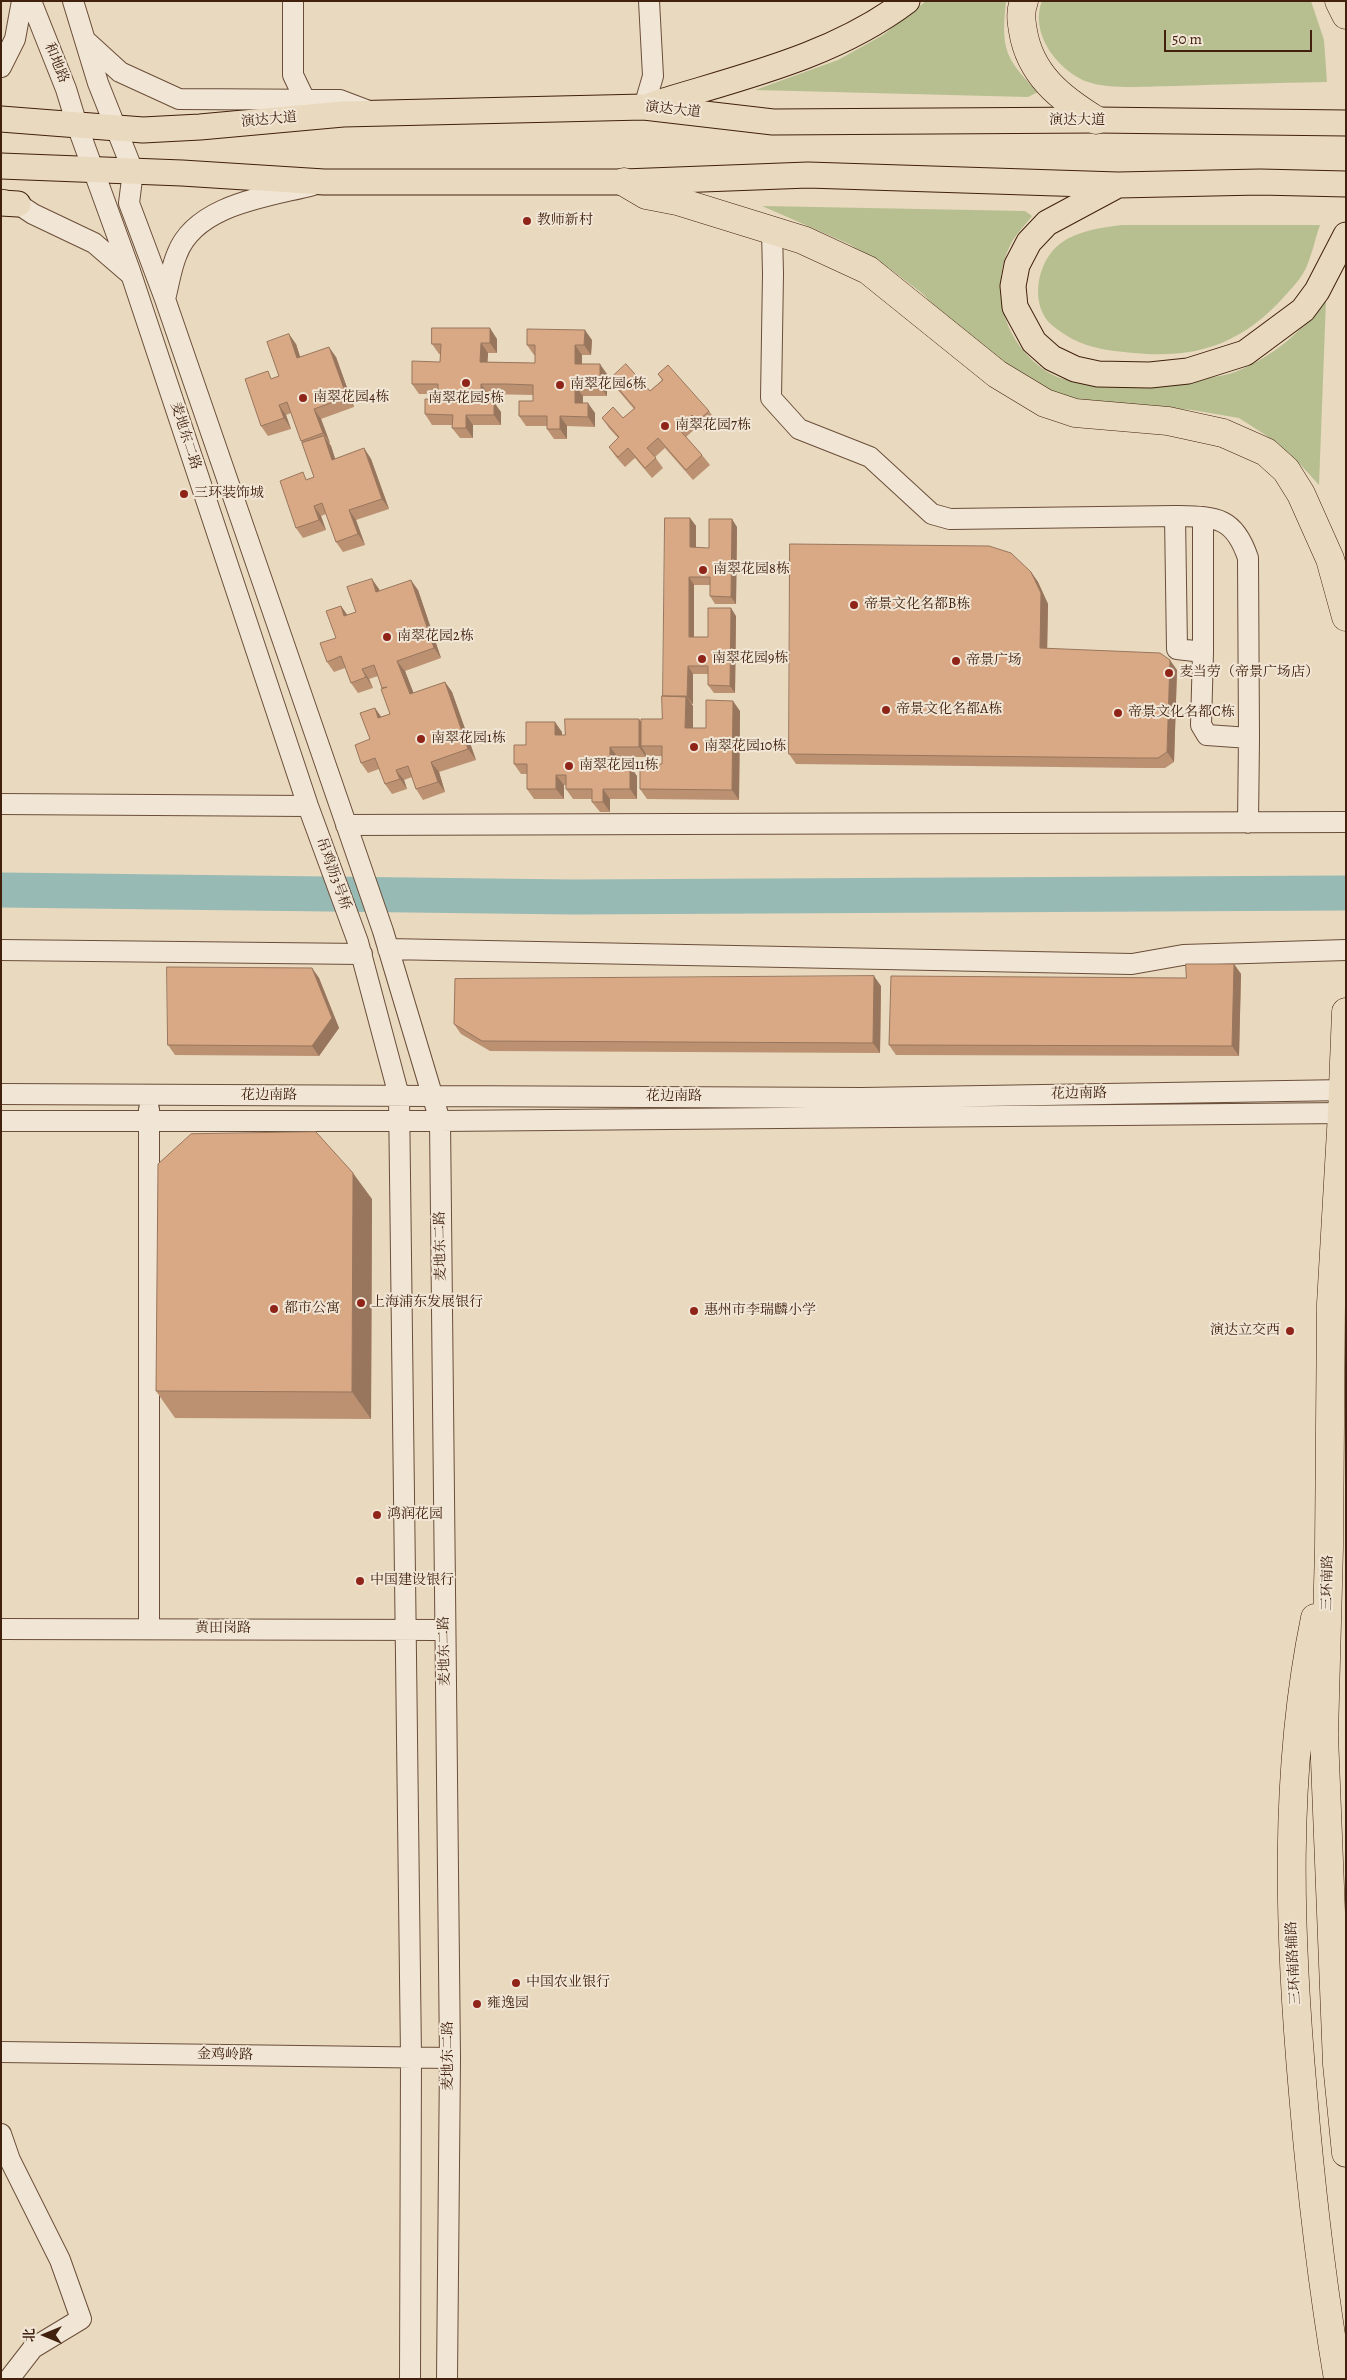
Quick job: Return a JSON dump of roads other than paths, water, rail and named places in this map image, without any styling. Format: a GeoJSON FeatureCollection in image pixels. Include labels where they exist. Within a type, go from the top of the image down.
{"type":"FeatureCollection","features":[{"type":"Feature","properties":{"kind":"highway"},"geometry":{"type":"LineString","coordinates":[[1024,1],[1020,12],[1026,49],[1038,71],[1050,86],[1072,105],[1096,120]]}},
{"type":"Feature","properties":{"kind":"highway"},"geometry":{"type":"LineString","coordinates":[[1339,1],[1346,15]]}},
{"type":"Feature","properties":{"kind":"highway"},"geometry":{"type":"LineString","coordinates":[[624,182],[646,195],[677,201],[803,240],[868,270],[997,374],[1045,404],[1075,413],[1168,421],[1222,433],[1266,452],[1286,470],[1301,494],[1330,559],[1346,617]]}},
{"type":"Feature","properties":{"kind":"highway","name":"三环南路"},"geometry":{"type":"LineString","coordinates":[[1346,1012],[1344,1101],[1330,1304],[1329,1548],[1324,1735],[1337,2064],[1346,2153]]}},
{"type":"Feature","properties":{"kind":"highway","name":"三环南路辅路"},"geometry":{"type":"LineString","coordinates":[[1329,1548],[1304,1670],[1293,1775],[1292,1912],[1297,2025],[1312,2194],[1325,2306],[1338,2379]]}},
{"type":"Feature","properties":{"kind":"main road"},"geometry":{"type":"LineString","coordinates":[[644,107],[754,74],[836,44],[884,18],[907,1]]}},
{"type":"Feature","properties":{"kind":"main road","name":"演达大道"},"geometry":{"type":"LineString","coordinates":[[1,119],[143,130],[376,114],[644,107],[773,122],[1096,120],[1346,123]]}},
{"type":"Feature","properties":{"kind":"main road"},"geometry":{"type":"LineString","coordinates":[[1,166],[94,168],[324,182],[624,182],[808,175],[1118,185],[1260,182],[1346,184]]}},
{"type":"Feature","properties":{"kind":"main road"},"geometry":{"type":"LineString","coordinates":[[1118,185],[1047,223],[1029,242],[1017,265],[1013,286],[1015,306],[1034,342],[1052,358],[1074,369],[1098,374],[1150,375],[1188,371],[1245,354],[1303,310],[1317,291],[1346,235]]}},
{"type":"Feature","properties":{"kind":"street"},"geometry":{"type":"LineString","coordinates":[[1,66],[15,39],[22,1]]}},
{"type":"Feature","properties":{"kind":"street","name":"和地路"},"geometry":{"type":"LineString","coordinates":[[31,1],[66,89],[77,125]]}},
{"type":"Feature","properties":{"kind":"street"},"geometry":{"type":"LineString","coordinates":[[73,1],[98,83],[133,171]]}},
{"type":"Feature","properties":{"kind":"street"},"geometry":{"type":"LineString","coordinates":[[293,1],[293,75],[305,100]]}},
{"type":"Feature","properties":{"kind":"street"},"geometry":{"type":"LineString","coordinates":[[644,107],[653,76],[649,1]]}},
{"type":"Feature","properties":{"kind":"street"},"geometry":{"type":"LineString","coordinates":[[86,41],[120,72],[179,99],[340,100],[376,114]]}},
{"type":"Feature","properties":{"kind":"street","name":"麦地东二路"},"geometry":{"type":"LineString","coordinates":[[77,125],[131,275],[308,806]]}},
{"type":"Feature","properties":{"kind":"street","name":"麦地东二路"},"geometry":{"type":"LineString","coordinates":[[133,171],[129,203],[165,299],[337,799]]}},
{"type":"Feature","properties":{"kind":"street"},"geometry":{"type":"LineString","coordinates":[[165,299],[177,254],[188,235],[206,218],[231,207],[324,182]]}},
{"type":"Feature","properties":{"kind":"street"},"geometry":{"type":"LineString","coordinates":[[7,202],[94,243],[131,275]]}},
{"type":"Feature","properties":{"kind":"street"},"geometry":{"type":"LineString","coordinates":[[772,230],[772,398],[799,429],[870,457],[932,514],[950,519],[1203,517],[1212,518],[1227,524],[1241,537],[1248,558],[1248,823]]}},
{"type":"Feature","properties":{"kind":"street"},"geometry":{"type":"LineString","coordinates":[[1175,516],[1177,649],[1202,652]]}},
{"type":"Feature","properties":{"kind":"street"},"geometry":{"type":"LineString","coordinates":[[1203,517],[1201,725],[1208,735],[1249,738]]}},
{"type":"Feature","properties":{"kind":"street","name":"吊鸡沥3号桥"},"geometry":{"type":"LineString","coordinates":[[337,799],[385,940]]}},
{"type":"Feature","properties":{"kind":"street"},"geometry":{"type":"LineString","coordinates":[[1,804],[308,806]]}},
{"type":"Feature","properties":{"kind":"street","name":"吊鸡沥3号桥"},"geometry":{"type":"LineString","coordinates":[[308,806],[360,948]]}},
{"type":"Feature","properties":{"kind":"street"},"geometry":{"type":"LineString","coordinates":[[346,825],[1346,822]]}},
{"type":"Feature","properties":{"kind":"street"},"geometry":{"type":"LineString","coordinates":[[385,940],[1132,964],[1183,955],[1346,950]]}},
{"type":"Feature","properties":{"kind":"street","name":"麦地东二路"},"geometry":{"type":"LineString","coordinates":[[385,940],[440,1121],[450,2058],[447,2379]]}},
{"type":"Feature","properties":{"kind":"street"},"geometry":{"type":"LineString","coordinates":[[1,950],[360,948],[399,1096],[401,1121],[411,2057],[410,2379]]}},
{"type":"Feature","properties":{"kind":"street","name":"花边南路"},"geometry":{"type":"LineString","coordinates":[[1,1094],[1344,1101]]}},
{"type":"Feature","properties":{"kind":"street"},"geometry":{"type":"LineString","coordinates":[[149,1095],[149,1629]]}},
{"type":"Feature","properties":{"kind":"street","name":"花边南路"},"geometry":{"type":"LineString","coordinates":[[1,1121],[440,1121],[1344,1101]]}},
{"type":"Feature","properties":{"kind":"street","name":"黄田岗路"},"geometry":{"type":"LineString","coordinates":[[1,1629],[445,1630]]}},
{"type":"Feature","properties":{"kind":"street","name":"金鸡岭路"},"geometry":{"type":"LineString","coordinates":[[1,2052],[450,2058]]}},
{"type":"Feature","properties":{"kind":"street"},"geometry":{"type":"LineString","coordinates":[[1,2134],[10,2160],[60,2260],[81,2319],[33,2348],[9,2379]]}},
{"type":"Feature","properties":{"kind":"waterway"},"geometry":{"type":"LineString","coordinates":[[1,890],[573,897],[1346,893]]}},
{"type":"Feature","properties":{"kind":"place","name":"教师新村"},"geometry":{"type":"Point","coordinates":[527,221]}},
{"type":"Feature","properties":{"kind":"place","name":"南翠花园5栋"},"geometry":{"type":"Point","coordinates":[466,383]}},
{"type":"Feature","properties":{"kind":"place","name":"南翠花园6栋"},"geometry":{"type":"Point","coordinates":[560,385]}},
{"type":"Feature","properties":{"kind":"place","name":"南翠花园4栋"},"geometry":{"type":"Point","coordinates":[303,398]}},
{"type":"Feature","properties":{"kind":"place","name":"南翠花园7栋"},"geometry":{"type":"Point","coordinates":[665,426]}},
{"type":"Feature","properties":{"kind":"place","name":"三环装饰城"},"geometry":{"type":"Point","coordinates":[184,494]}},
{"type":"Feature","properties":{"kind":"place","name":"南翠花园8栋"},"geometry":{"type":"Point","coordinates":[703,570]}},
{"type":"Feature","properties":{"kind":"place","name":"帝景文化名都B栋"},"geometry":{"type":"Point","coordinates":[854,605]}},
{"type":"Feature","properties":{"kind":"place","name":"南翠花园2栋"},"geometry":{"type":"Point","coordinates":[387,637]}},
{"type":"Feature","properties":{"kind":"place","name":"南翠花园9栋"},"geometry":{"type":"Point","coordinates":[702,659]}},
{"type":"Feature","properties":{"kind":"place","name":"帝景广场"},"geometry":{"type":"Point","coordinates":[956,661]}},
{"type":"Feature","properties":{"kind":"place","name":"麦当劳（帝景广场店）"},"geometry":{"type":"Point","coordinates":[1169,673]}},
{"type":"Feature","properties":{"kind":"place","name":"帝景文化名都A栋"},"geometry":{"type":"Point","coordinates":[886,710]}},
{"type":"Feature","properties":{"kind":"place","name":"帝景文化名都C栋"},"geometry":{"type":"Point","coordinates":[1118,713]}},
{"type":"Feature","properties":{"kind":"place","name":"南翠花园1栋"},"geometry":{"type":"Point","coordinates":[421,739]}},
{"type":"Feature","properties":{"kind":"place","name":"南翠花园10栋"},"geometry":{"type":"Point","coordinates":[694,747]}},
{"type":"Feature","properties":{"kind":"place","name":"南翠花园11栋"},"geometry":{"type":"Point","coordinates":[569,766]}},
{"type":"Feature","properties":{"kind":"place","name":"上海浦东发展银行"},"geometry":{"type":"Point","coordinates":[361,1303]}},
{"type":"Feature","properties":{"kind":"place","name":"都市公寓"},"geometry":{"type":"Point","coordinates":[274,1309]}},
{"type":"Feature","properties":{"kind":"place","name":"惠州市李瑞麟小学"},"geometry":{"type":"Point","coordinates":[694,1311]}},
{"type":"Feature","properties":{"kind":"place","name":"演达立交西"},"geometry":{"type":"Point","coordinates":[1290,1331]}},
{"type":"Feature","properties":{"kind":"place","name":"鸿润花园"},"geometry":{"type":"Point","coordinates":[377,1515]}},
{"type":"Feature","properties":{"kind":"place","name":"中国建设银行"},"geometry":{"type":"Point","coordinates":[360,1581]}},
{"type":"Feature","properties":{"kind":"place","name":"中国农业银行"},"geometry":{"type":"Point","coordinates":[516,1983]}},
{"type":"Feature","properties":{"kind":"place","name":"雍逸园"},"geometry":{"type":"Point","coordinates":[477,2004]}}]}
